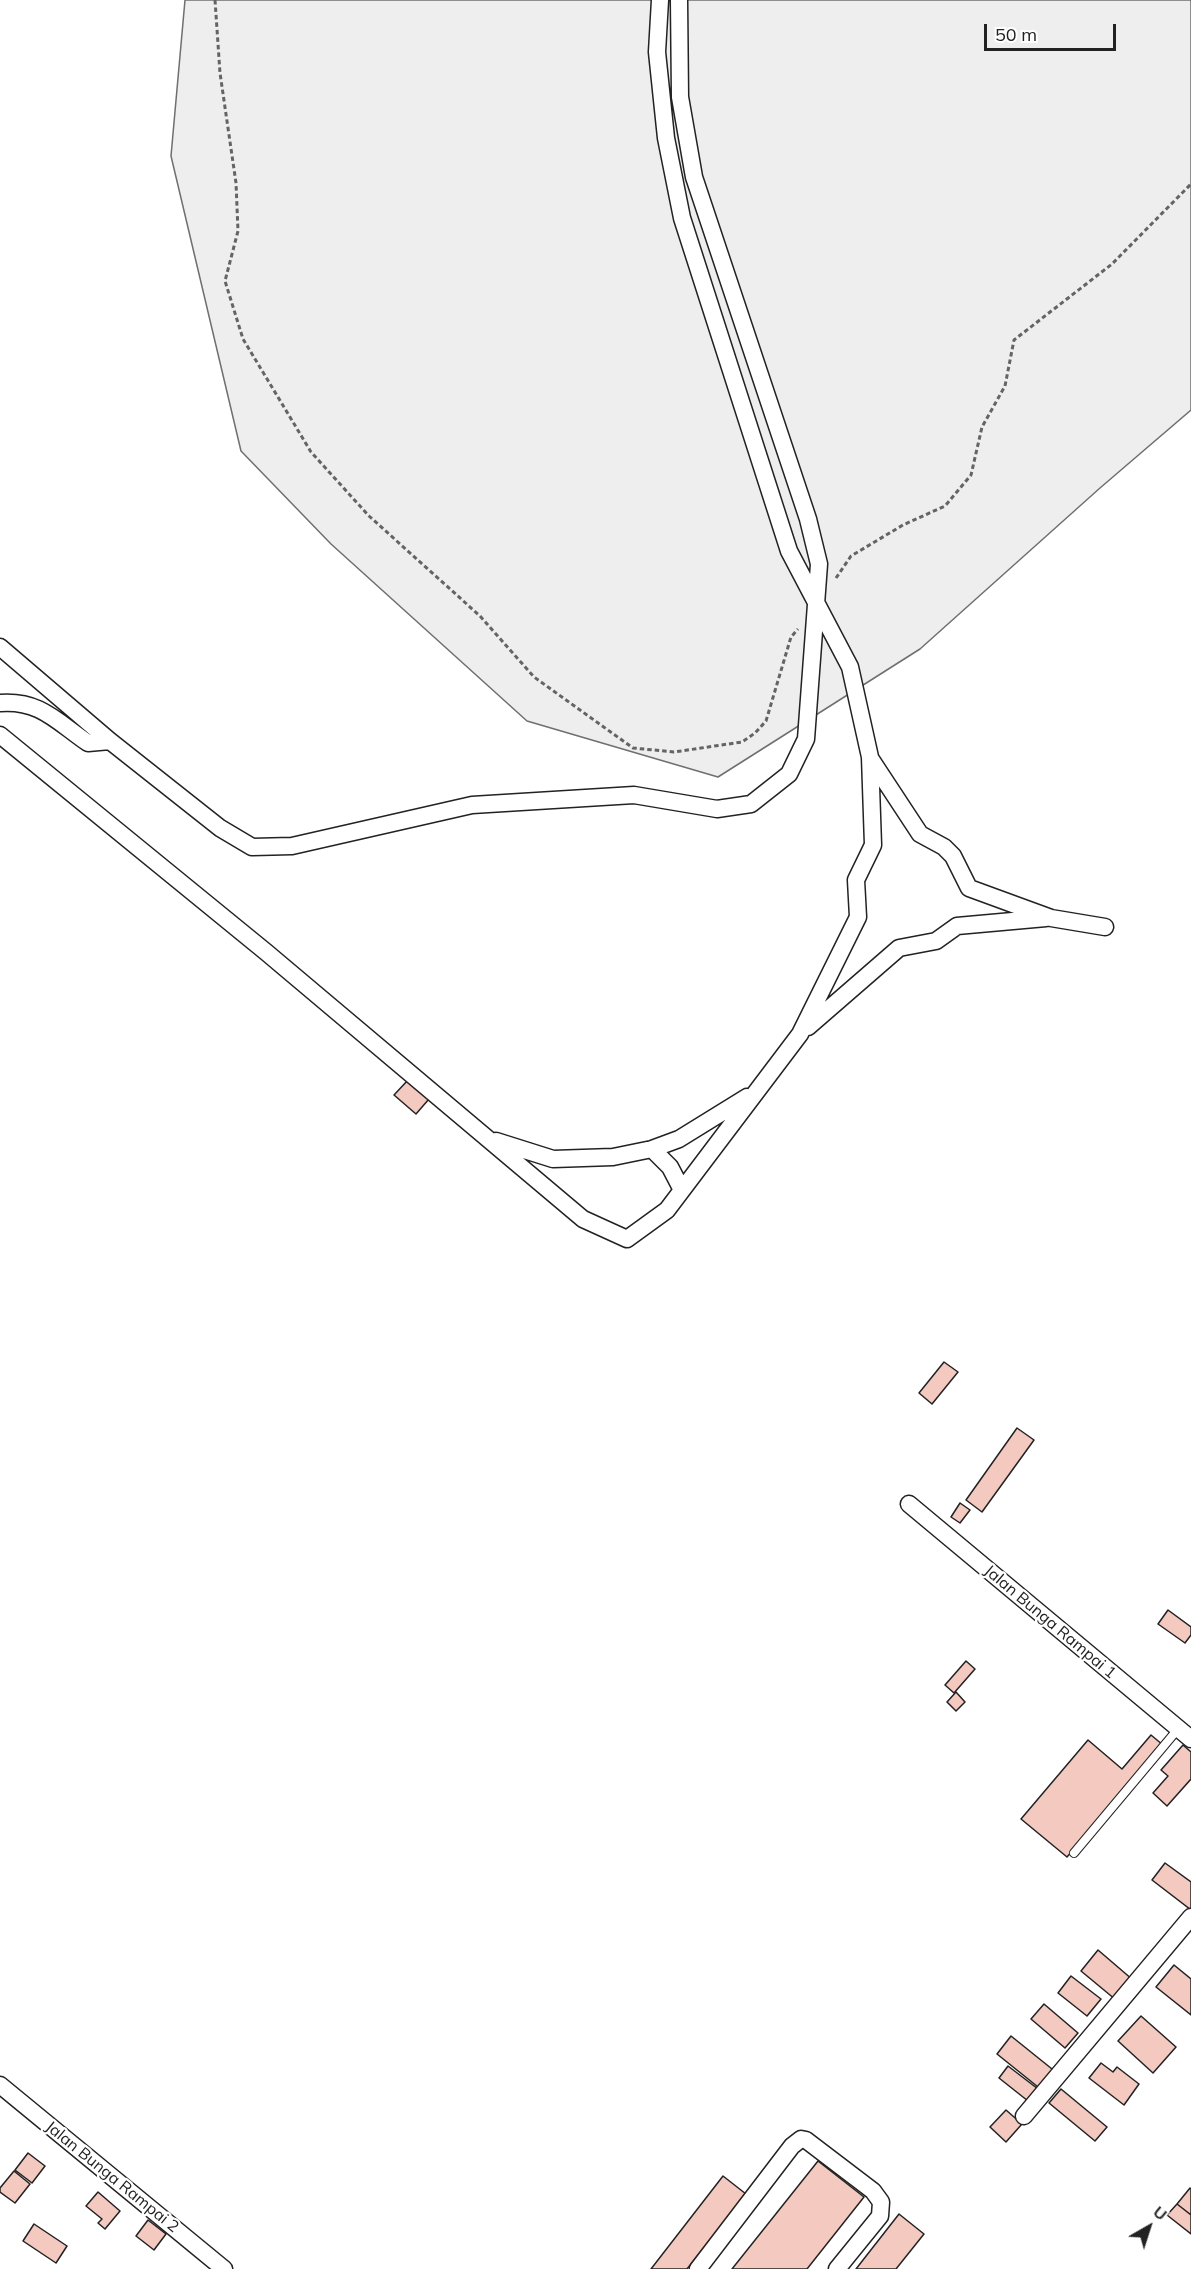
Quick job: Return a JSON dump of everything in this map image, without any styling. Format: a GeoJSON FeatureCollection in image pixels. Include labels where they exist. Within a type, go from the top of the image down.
{"type":"FeatureCollection","features":[{"type":"Feature","properties":{"kind":"street"},"geometry":{"type":"LineString","coordinates":[[0,735],[266,952],[583,1219],[627,1239],[667,1210],[800,1034],[858,917],[856,880],[873,844],[870,757],[850,667],[819,603],[789,551],[682,218],[666,138],[657,52],[660,0]]}},
{"type":"Feature","properties":{"kind":"street"},"geometry":{"type":"LineString","coordinates":[[0,646],[110,741],[220,828],[252,847],[292,846],[472,805],[634,795],[717,809],[751,804],[789,774],[806,739],[819,603],[819,564],[809,523],[694,177],[680,97],[679,0]]}},
{"type":"Feature","properties":{"kind":"street"},"geometry":{"type":"LineString","coordinates":[[0,703],[15,702],[35,705],[87,743],[110,741]]}},
{"type":"Feature","properties":{"kind":"street"},"geometry":{"type":"LineString","coordinates":[[870,757],[920,834],[944,847],[953,856],[969,888],[1051,918],[1105,927]]}},
{"type":"Feature","properties":{"kind":"street"},"geometry":{"type":"LineString","coordinates":[[800,1034],[899,948],[925,945],[957,926],[1051,918]]}},
{"type":"Feature","properties":{"kind":"street"},"geometry":{"type":"LineString","coordinates":[[490,1139],[553,1159],[613,1157],[652,1149],[679,1139],[760,1088]]}},
{"type":"Feature","properties":{"kind":"street"},"geometry":{"type":"LineString","coordinates":[[652,1149],[670,1167],[682,1190]]}},
{"type":"Feature","properties":{"kind":"street","name":"Jalan Bunga Rampai 1"},"geometry":{"type":"LineString","coordinates":[[909,1504],[1184,1734]]}},
{"type":"Feature","properties":{"kind":"street"},"geometry":{"type":"LineString","coordinates":[[1024,2116],[1191,1917]]}},
{"type":"Feature","properties":{"kind":"street","name":"Jalan Bunga Rampai 2"},"geometry":{"type":"LineString","coordinates":[[0,2085],[224,2269]]}},
{"type":"Feature","properties":{"kind":"street"},"geometry":{"type":"LineString","coordinates":[[698,2269],[792,2146],[801,2139],[806,2140],[873,2191],[882,2202],[880,2216],[837,2269]]}},
{"type":"Feature","properties":{"kind":"lane"},"geometry":{"type":"LineString","coordinates":[[1074,1853],[1184,1734]]}},
{"type":"Feature","properties":{"kind":"path"},"geometry":{"type":"LineString","coordinates":[[214,0],[220,73],[236,183],[238,231],[225,281],[243,339],[311,452],[369,516],[480,616],[534,677],[633,748],[674,752],[742,742],[755,733],[766,721],[791,637],[819,603],[851,556],[903,525],[945,506],[972,475],[982,427],[1005,386],[1014,340],[1112,264],[1191,184]]}},
{"type":"Feature","properties":{"kind":"shaded area"},"geometry":{"type":"Polygon","coordinates":[[[185,0],[1191,0],[1191,410],[920,649],[718,777],[527,721],[331,544],[241,451],[171,156],[185,0]]]}},
{"type":"Feature","properties":{"kind":"building"},"geometry":{"type":"Polygon","coordinates":[[[408,1080],[429,1099],[416,1114],[394,1095],[408,1080]]]}},
{"type":"Feature","properties":{"kind":"building"},"geometry":{"type":"Polygon","coordinates":[[[944,1362],[958,1372],[932,1404],[919,1393],[944,1362]]]}},
{"type":"Feature","properties":{"kind":"building"},"geometry":{"type":"Polygon","coordinates":[[[1017,1428],[1034,1440],[982,1512],[966,1500],[1017,1428]]]}},
{"type":"Feature","properties":{"kind":"building"},"geometry":{"type":"Polygon","coordinates":[[[960,1503],[970,1510],[960,1523],[951,1517],[960,1503]]]}},
{"type":"Feature","properties":{"kind":"building"},"geometry":{"type":"Polygon","coordinates":[[[1168,1610],[1191,1627],[1191,1635],[1185,1643],[1158,1624],[1168,1610]]]}},
{"type":"Feature","properties":{"kind":"building"},"geometry":{"type":"Polygon","coordinates":[[[966,1661],[975,1669],[954,1693],[945,1685],[966,1661]]]}},
{"type":"Feature","properties":{"kind":"building"},"geometry":{"type":"Polygon","coordinates":[[[956,1692],[965,1702],[956,1711],[947,1702],[956,1692]]]}},
{"type":"Feature","properties":{"kind":"building"},"geometry":{"type":"Polygon","coordinates":[[[1151,1735],[1163,1745],[1067,1857],[1021,1819],[1088,1740],[1122,1769],[1151,1735]]]}},
{"type":"Feature","properties":{"kind":"building"},"geometry":{"type":"Polygon","coordinates":[[[1183,1745],[1191,1752],[1191,1779],[1167,1806],[1153,1793],[1168,1776],[1161,1770],[1183,1745]]]}},
{"type":"Feature","properties":{"kind":"building"},"geometry":{"type":"Polygon","coordinates":[[[1165,1863],[1191,1882],[1191,1910],[1152,1880],[1165,1863]]]}},
{"type":"Feature","properties":{"kind":"building"},"geometry":{"type":"Polygon","coordinates":[[[1098,1950],[1133,1980],[1116,2000],[1081,1971],[1098,1950]]]}},
{"type":"Feature","properties":{"kind":"building"},"geometry":{"type":"Polygon","coordinates":[[[1174,1965],[1191,1979],[1191,2015],[1156,1987],[1174,1965]]]}},
{"type":"Feature","properties":{"kind":"building"},"geometry":{"type":"Polygon","coordinates":[[[1071,1976],[1101,1999],[1087,2016],[1058,1993],[1071,1976]]]}},
{"type":"Feature","properties":{"kind":"building"},"geometry":{"type":"Polygon","coordinates":[[[1044,2004],[1078,2033],[1065,2048],[1031,2019],[1044,2004]]]}},
{"type":"Feature","properties":{"kind":"building"},"geometry":{"type":"Polygon","coordinates":[[[1141,2016],[1176,2047],[1153,2073],[1118,2041],[1141,2016]]]}},
{"type":"Feature","properties":{"kind":"building"},"geometry":{"type":"Polygon","coordinates":[[[1011,2036],[1057,2073],[1043,2091],[997,2054],[1011,2036]]]}},
{"type":"Feature","properties":{"kind":"building"},"geometry":{"type":"Polygon","coordinates":[[[1101,2063],[1113,2072],[1117,2067],[1139,2084],[1124,2105],[1089,2078],[1101,2063]]]}},
{"type":"Feature","properties":{"kind":"building"},"geometry":{"type":"Polygon","coordinates":[[[1008,2066],[1038,2089],[1028,2101],[999,2078],[1008,2066]]]}},
{"type":"Feature","properties":{"kind":"building"},"geometry":{"type":"Polygon","coordinates":[[[1061,2089],[1107,2127],[1095,2141],[1049,2103],[1061,2089]]]}},
{"type":"Feature","properties":{"kind":"building"},"geometry":{"type":"Polygon","coordinates":[[[1006,2110],[1022,2124],[1006,2142],[990,2127],[1006,2110]]]}},
{"type":"Feature","properties":{"kind":"building"},"geometry":{"type":"Polygon","coordinates":[[[28,2153],[45,2166],[32,2183],[15,2170],[28,2153]]]}},
{"type":"Feature","properties":{"kind":"building"},"geometry":{"type":"Polygon","coordinates":[[[818,2161],[864,2197],[807,2269],[732,2269],[818,2161]]]}},
{"type":"Feature","properties":{"kind":"building"},"geometry":{"type":"Polygon","coordinates":[[[14,2171],[30,2184],[15,2203],[0,2192],[0,2188],[14,2171]]]}},
{"type":"Feature","properties":{"kind":"building"},"geometry":{"type":"Polygon","coordinates":[[[723,2176],[746,2194],[687,2269],[651,2269],[723,2176]]]}},
{"type":"Feature","properties":{"kind":"building"},"geometry":{"type":"Polygon","coordinates":[[[1191,2189],[1191,2215],[1177,2204],[1191,2189]]]}},
{"type":"Feature","properties":{"kind":"building"},"geometry":{"type":"Polygon","coordinates":[[[98,2192],[120,2211],[105,2229],[98,2223],[102,2219],[86,2206],[98,2192]]]}},
{"type":"Feature","properties":{"kind":"building"},"geometry":{"type":"Polygon","coordinates":[[[1177,2204],[1191,2215],[1191,2234],[1167,2215],[1177,2204]]]}},
{"type":"Feature","properties":{"kind":"building"},"geometry":{"type":"Polygon","coordinates":[[[899,2214],[924,2234],[896,2269],[856,2269],[899,2214]]]}},
{"type":"Feature","properties":{"kind":"building"},"geometry":{"type":"Polygon","coordinates":[[[148,2220],[166,2234],[154,2250],[136,2236],[148,2220]]]}},
{"type":"Feature","properties":{"kind":"building"},"geometry":{"type":"Polygon","coordinates":[[[34,2224],[67,2246],[56,2263],[23,2241],[34,2224]]]}}]}
